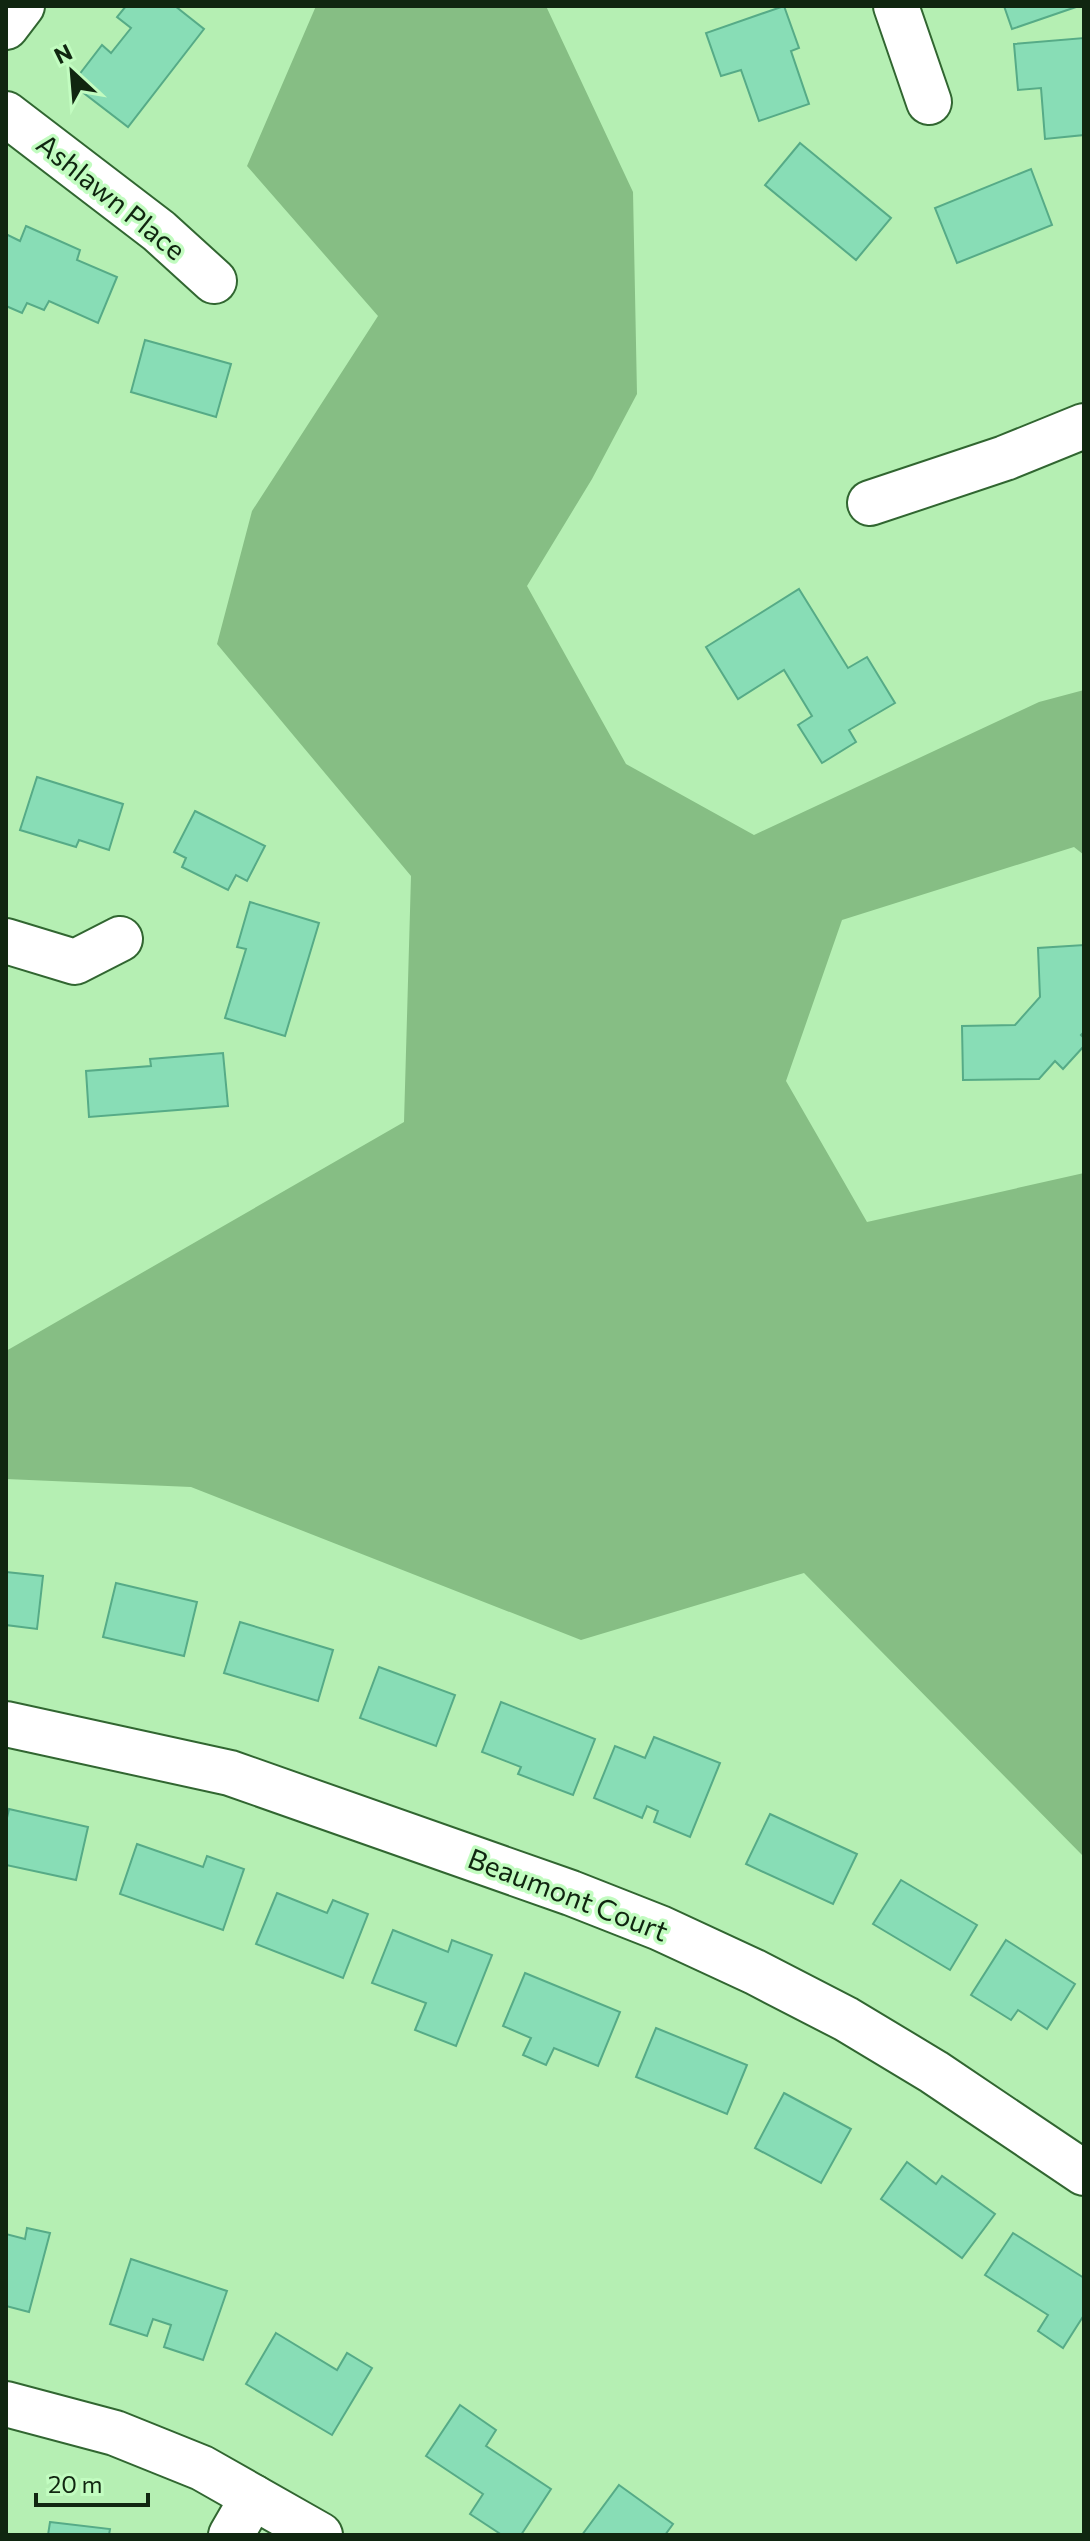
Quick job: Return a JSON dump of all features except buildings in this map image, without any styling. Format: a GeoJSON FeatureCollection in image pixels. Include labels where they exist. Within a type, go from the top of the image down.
{"type":"FeatureCollection","features":[{"type":"Feature","properties":{"kind":"street"},"geometry":{"type":"LineString","coordinates":[[6,27],[22,6]]}},
{"type":"Feature","properties":{"kind":"street"},"geometry":{"type":"LineString","coordinates":[[896,6],[929,102]]}},
{"type":"Feature","properties":{"kind":"street","name":"Ashlawn Place"},"geometry":{"type":"LineString","coordinates":[[6,114],[159,231],[214,281]]}},
{"type":"Feature","properties":{"kind":"street"},"geometry":{"type":"LineString","coordinates":[[870,503],[1005,458],[1084,426]]}},
{"type":"Feature","properties":{"kind":"street"},"geometry":{"type":"LineString","coordinates":[[6,941],[75,962],[120,939]]}},
{"type":"Feature","properties":{"kind":"street","name":"Beaumont Court"},"geometry":{"type":"LineString","coordinates":[[6,1724],[230,1773],[571,1893],[660,1928],[846,2019],[934,2072],[1084,2173]]}},
{"type":"Feature","properties":{"kind":"street"},"geometry":{"type":"LineString","coordinates":[[6,2404],[115,2433],[202,2468],[320,2535]]}},
{"type":"Feature","properties":{"kind":"street"},"geometry":{"type":"LineString","coordinates":[[231,2535],[253,2497]]}},
{"type":"Feature","properties":{"kind":"green space"},"geometry":{"type":"Polygon","coordinates":[[[316,6],[546,6],[633,192],[637,394],[592,479],[527,586],[626,764],[754,835],[1039,702],[1084,690],[1084,855],[1074,847],[842,920],[786,1081],[867,1222],[1084,1173],[1084,1857],[804,1573],[581,1640],[191,1487],[6,1479],[6,1351],[404,1122],[411,876],[217,644],[252,511],[378,316],[247,166],[316,6]]]}}]}
